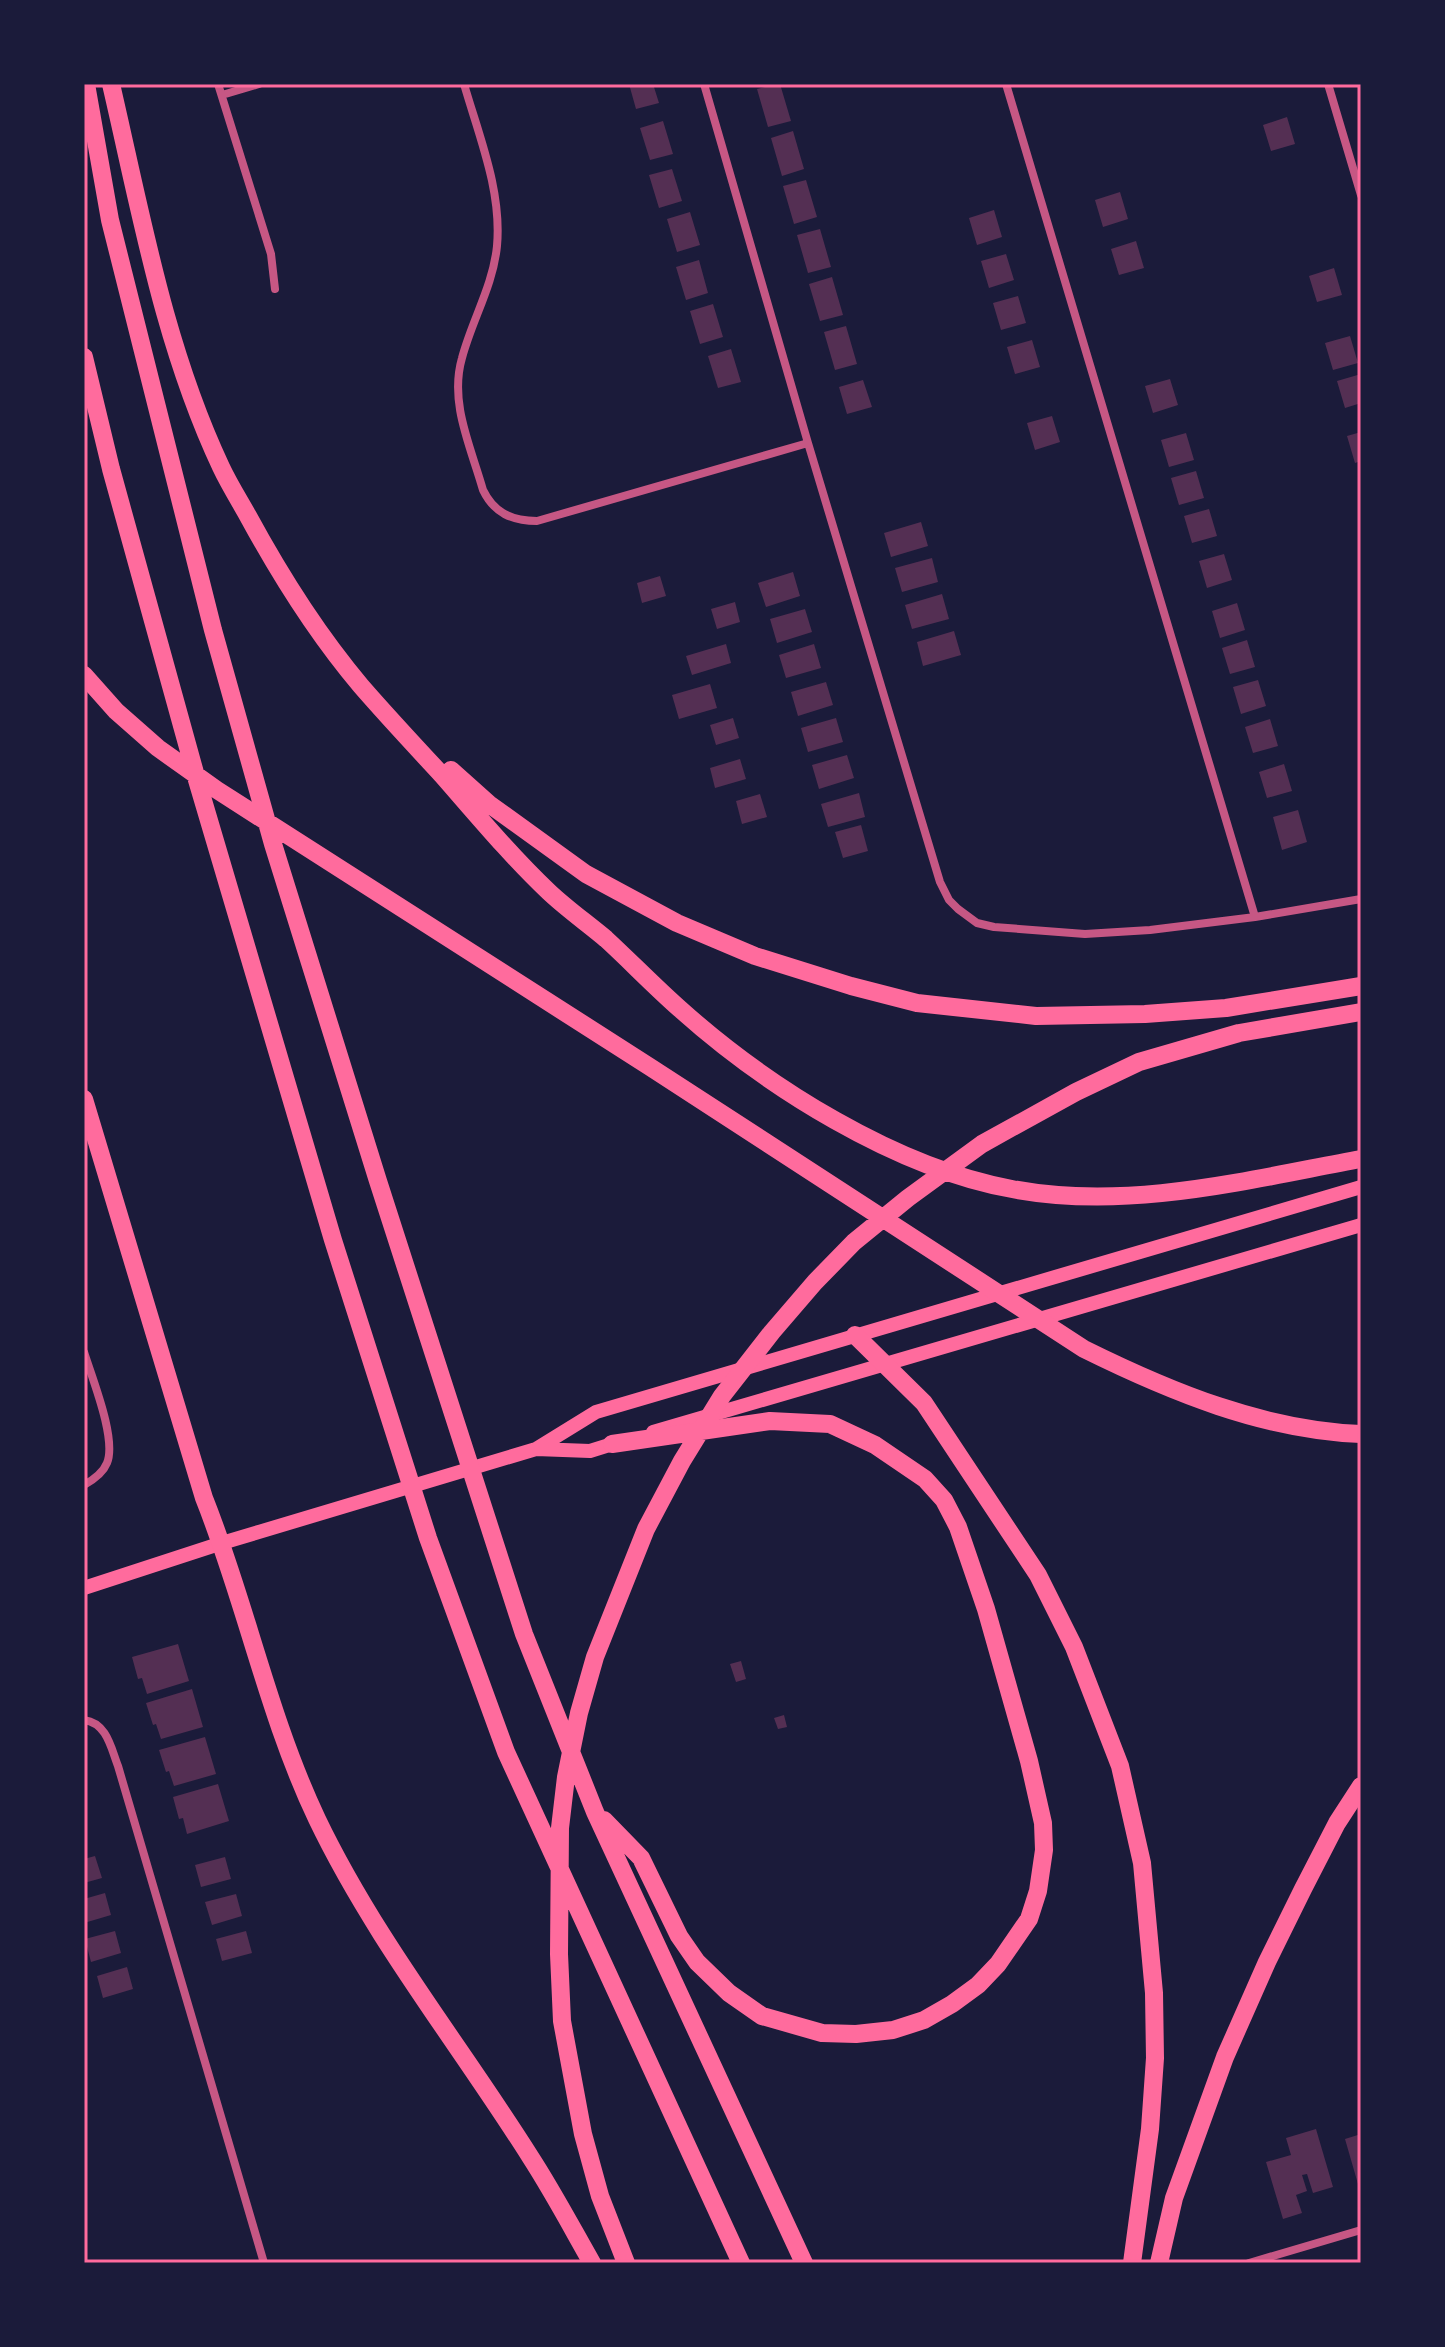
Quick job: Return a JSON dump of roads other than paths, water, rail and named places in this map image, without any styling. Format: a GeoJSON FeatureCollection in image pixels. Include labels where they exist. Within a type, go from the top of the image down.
{"type":"FeatureCollection","features":[{"type":"Feature","properties":{"kind":"highway"},"geometry":{"type":"LineString","coordinates":[[86,84],[110,220],[213,630],[273,844],[524,1634],[595,1812],[804,2263]]}},
{"type":"Feature","properties":{"kind":"highway"},"geometry":{"type":"LineString","coordinates":[[111,84],[179,364],[221,468],[271,560],[309,616],[383,710],[550,893],[607,940],[683,1012],[773,1082],[858,1133],[906,1156],[969,1179],[1013,1190],[1123,1197],[1221,1185],[1361,1159]]}},
{"type":"Feature","properties":{"kind":"highway"},"geometry":{"type":"LineString","coordinates":[[84,357],[111,469],[197,780],[333,1240],[428,1538],[506,1752],[741,2263]]}},
{"type":"Feature","properties":{"kind":"highway"},"geometry":{"type":"LineString","coordinates":[[84,675],[116,711],[158,748],[217,790],[1084,1349],[1137,1376],[1200,1401],[1296,1427],[1361,1434]]}},
{"type":"Feature","properties":{"kind":"highway"},"geometry":{"type":"LineString","coordinates":[[383,710],[489,804],[586,874],[690,928],[755,956],[851,986],[917,1003],[1036,1016],[1145,1014],[1226,1008],[1361,986]]}},
{"type":"Feature","properties":{"kind":"highway"},"geometry":{"type":"LineString","coordinates":[[626,2263],[600,2196],[583,2134],[562,2021],[560,1828],[579,1713],[595,1657],[646,1529],[682,1461],[722,1396],[815,1282],[854,1242],[982,1144],[1076,1092],[1139,1062],[1239,1033],[1361,1012]]}},
{"type":"Feature","properties":{"kind":"highway"},"geometry":{"type":"LineString","coordinates":[[84,1099],[204,1498],[222,1543],[286,1747],[332,1849],[371,1918],[532,2159],[592,2263]]}},
{"type":"Feature","properties":{"kind":"highway"},"geometry":{"type":"LineString","coordinates":[[855,1335],[924,1403],[1038,1575],[1074,1647],[1120,1766],[1142,1863],[1154,2006],[1155,2058],[1150,2129],[1132,2263]]}},
{"type":"Feature","properties":{"kind":"highway"},"geometry":{"type":"LineString","coordinates":[[595,1812],[641,1858],[679,1936],[697,1962],[729,1993],[762,2016],[822,2033],[856,2034],[893,2030],[924,2020],[978,1985],[998,1964],[1029,1919],[1038,1891],[1044,1850],[1043,1823],[1029,1761],[986,1609],[958,1527],[944,1500],[925,1479],[875,1445],[830,1424],[770,1421],[612,1444]]}},
{"type":"Feature","properties":{"kind":"highway"},"geometry":{"type":"LineString","coordinates":[[1159,2263],[1174,2198],[1225,2057],[1303,1889],[1337,1823],[1361,1786]]}},
{"type":"Feature","properties":{"kind":"main road"},"geometry":{"type":"LineString","coordinates":[[84,1588],[222,1543],[536,1449],[596,1412],[1361,1187]]}},
{"type":"Feature","properties":{"kind":"main road"},"geometry":{"type":"LineString","coordinates":[[536,1449],[590,1451],[1361,1225]]}},
{"type":"Feature","properties":{"kind":"street"},"geometry":{"type":"LineString","coordinates":[[218,84],[271,254],[275,289]]}},
{"type":"Feature","properties":{"kind":"street"},"geometry":{"type":"LineString","coordinates":[[222,95],[259,84]]}},
{"type":"Feature","properties":{"kind":"street"},"geometry":{"type":"LineString","coordinates":[[464,84],[492,179],[497,244],[489,283],[462,358],[458,400],[461,420],[483,490],[495,509],[522,521],[537,521],[808,443]]}},
{"type":"Feature","properties":{"kind":"street"},"geometry":{"type":"LineString","coordinates":[[704,84],[808,443],[940,882],[949,900],[977,923],[1085,934],[1150,930],[1255,917],[1361,899]]}},
{"type":"Feature","properties":{"kind":"street"},"geometry":{"type":"LineString","coordinates":[[1006,84],[1255,917]]}},
{"type":"Feature","properties":{"kind":"street"},"geometry":{"type":"LineString","coordinates":[[1328,84],[1361,195]]}},
{"type":"Feature","properties":{"kind":"street"},"geometry":{"type":"LineString","coordinates":[[84,1352],[107,1427],[110,1451],[102,1472],[84,1485]]}},
{"type":"Feature","properties":{"kind":"street"},"geometry":{"type":"LineString","coordinates":[[84,1720],[100,1727],[108,1738],[118,1766],[264,2263]]}},
{"type":"Feature","properties":{"kind":"street"},"geometry":{"type":"LineString","coordinates":[[1249,2263],[1361,2230]]}}]}
